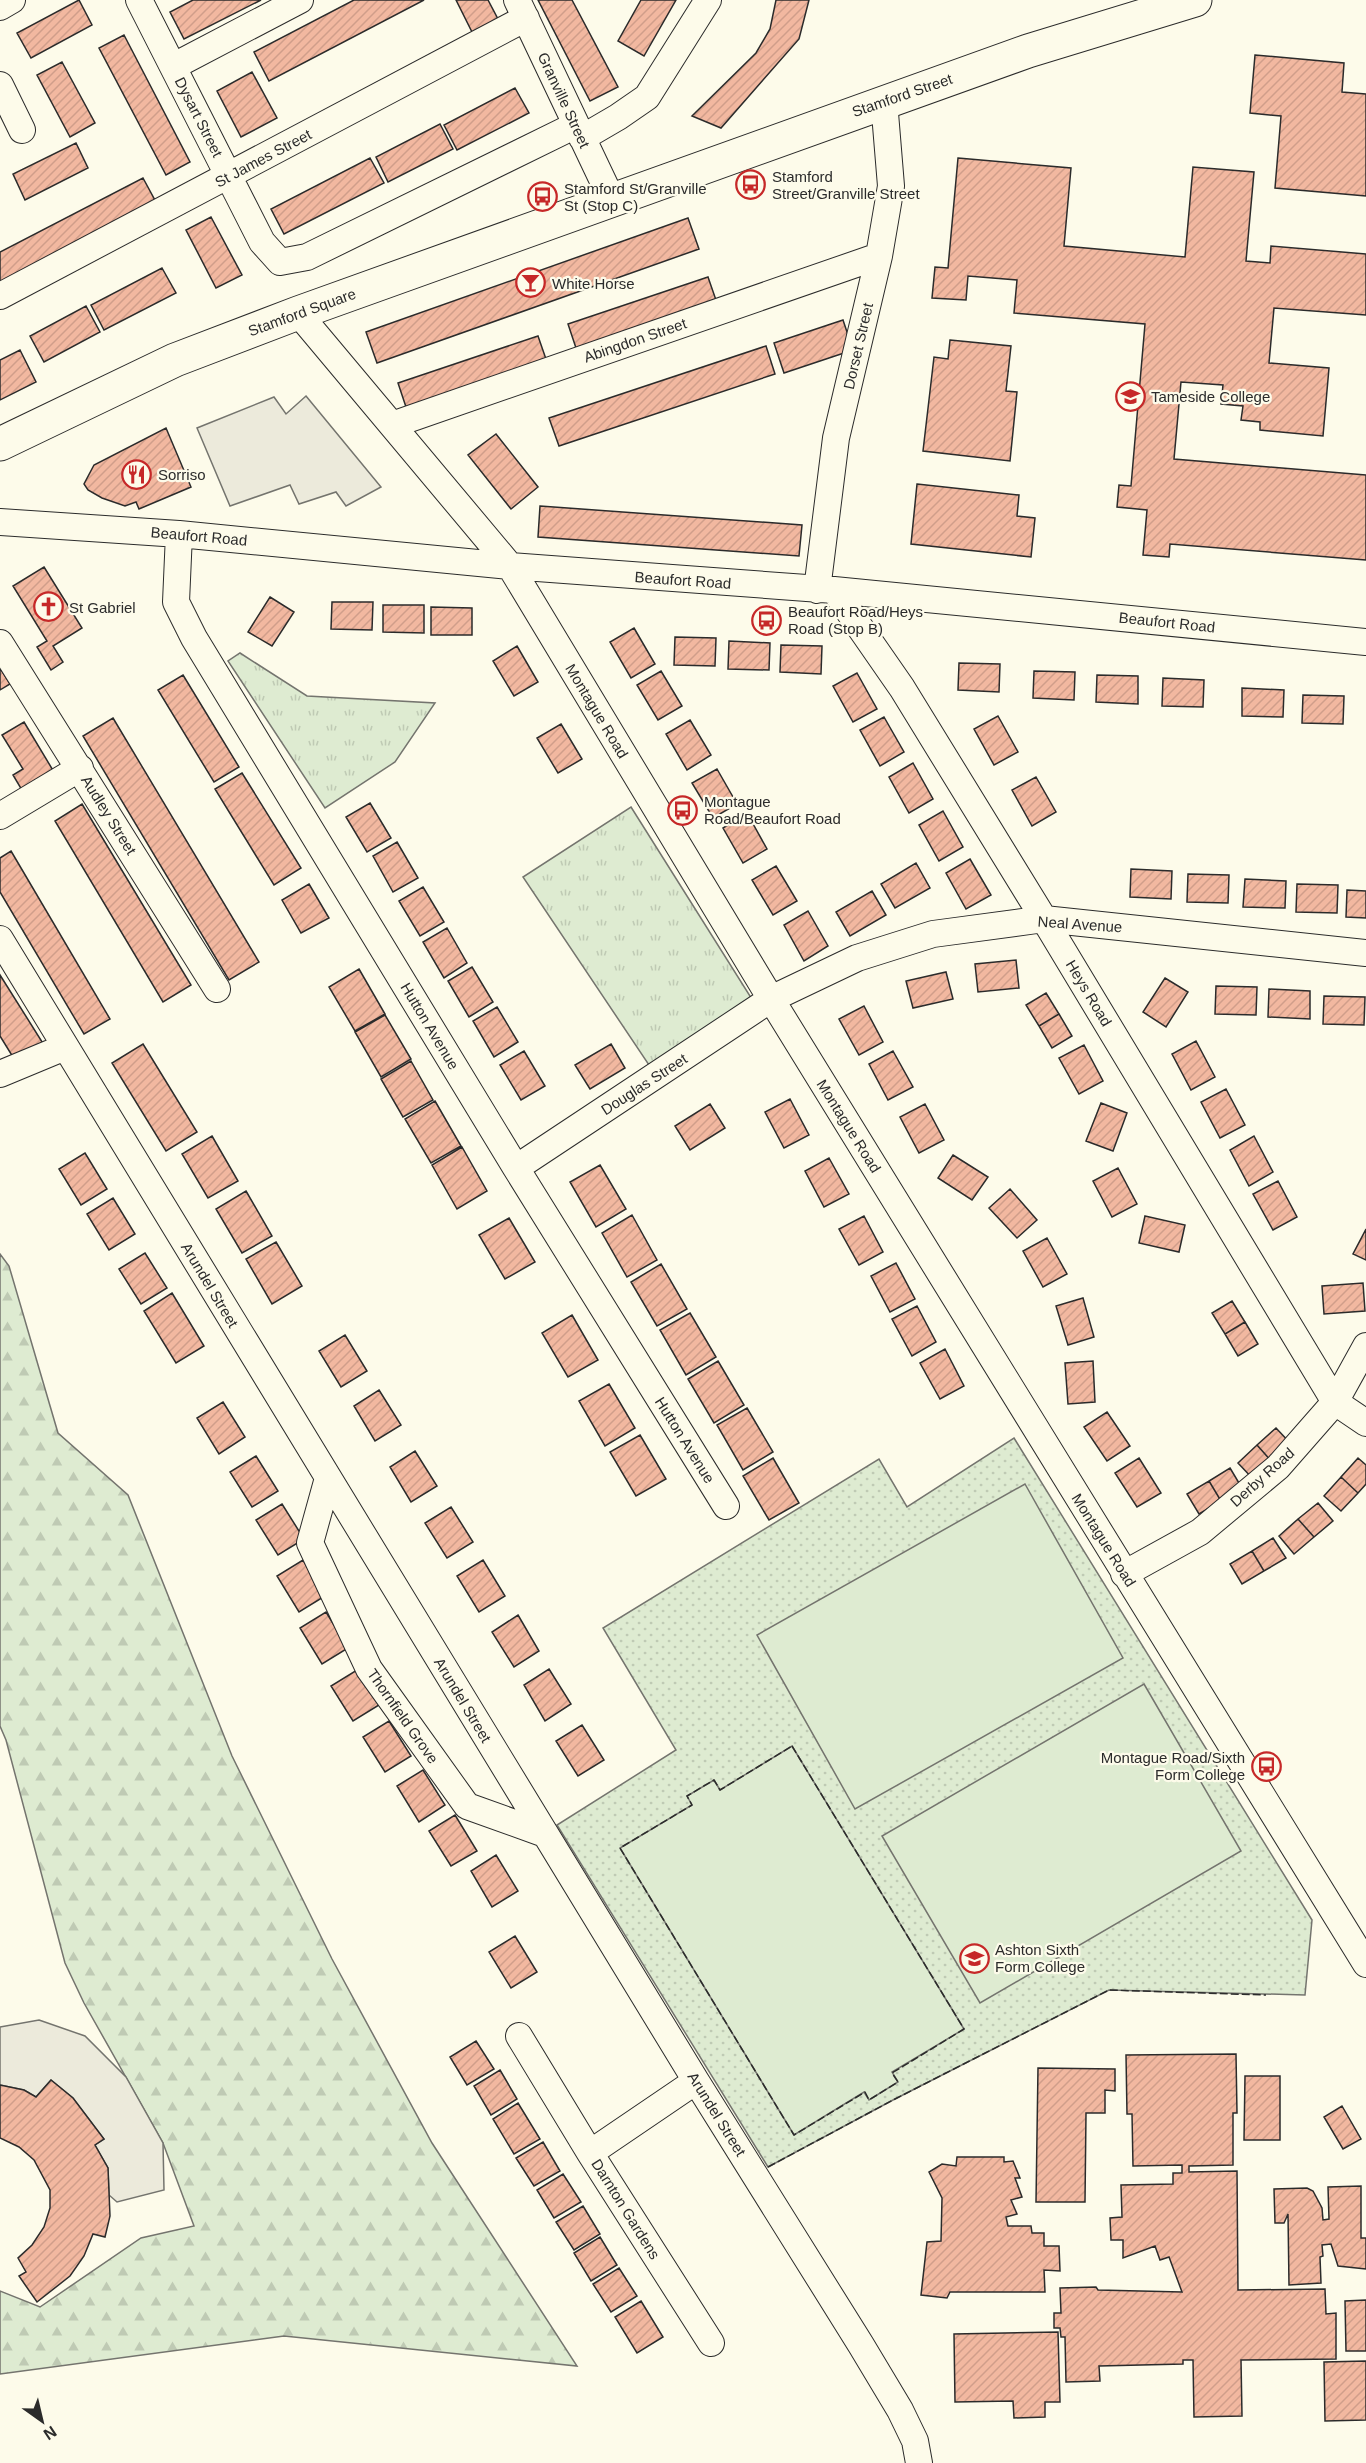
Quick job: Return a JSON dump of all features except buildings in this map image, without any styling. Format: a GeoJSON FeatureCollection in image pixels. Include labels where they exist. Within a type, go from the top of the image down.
{"type":"FeatureCollection","features":[{"type":"Feature","properties":{"kind":"highway","name":"Stamford Street"},"geometry":{"type":"LineString","coordinates":[[612,200],[1149,7],[1195,0]]}},
{"type":"Feature","properties":{"kind":"highway","name":"Stamford Square"},"geometry":{"type":"LineString","coordinates":[[0,444],[175,360],[298,313],[612,200]]}},
{"type":"Feature","properties":{"kind":"street"},"geometry":{"type":"LineString","coordinates":[[0,7],[12,0]]}},
{"type":"Feature","properties":{"kind":"street","name":"Dysart Street"},"geometry":{"type":"LineString","coordinates":[[139,0],[262,242],[280,262],[307,257],[579,131]]}},
{"type":"Feature","properties":{"kind":"street"},"geometry":{"type":"LineString","coordinates":[[174,66],[300,0]]}},
{"type":"Feature","properties":{"kind":"street"},"geometry":{"type":"LineString","coordinates":[[579,131],[618,117],[647,97],[708,0]]}},
{"type":"Feature","properties":{"kind":"street","name":"Granville Street"},"geometry":{"type":"LineString","coordinates":[[521,9],[612,200]]}},
{"type":"Feature","properties":{"kind":"street","name":"St James Street"},"geometry":{"type":"LineString","coordinates":[[0,296],[229,176],[521,9]]}},
{"type":"Feature","properties":{"kind":"street"},"geometry":{"type":"LineString","coordinates":[[0,85],[22,130]]}},
{"type":"Feature","properties":{"kind":"street","name":"Dorset Street"},"geometry":{"type":"LineString","coordinates":[[826,590],[836,438],[879,256],[891,186],[884,101]]}},
{"type":"Feature","properties":{"kind":"street","name":"Abingdon Street"},"geometry":{"type":"LineString","coordinates":[[392,425],[879,256]]}},
{"type":"Feature","properties":{"kind":"street","name":"Montague Road"},"geometry":{"type":"LineString","coordinates":[[298,313],[510,566],[771,999],[1125,1574],[1359,1936],[1366,1964]]}},
{"type":"Feature","properties":{"kind":"street","name":"Beaufort Road"},"geometry":{"type":"LineString","coordinates":[[0,522],[180,534],[510,566],[826,590],[1366,642]]}},
{"type":"Feature","properties":{"kind":"street","name":"Hutton Avenue"},"geometry":{"type":"LineString","coordinates":[[180,534],[176,602],[194,638],[516,1168],[726,1506]]}},
{"type":"Feature","properties":{"kind":"street","name":"Heys Road"},"geometry":{"type":"LineString","coordinates":[[826,590],[902,688],[1335,1402]]}},
{"type":"Feature","properties":{"kind":"street","name":"Audley Street"},"geometry":{"type":"LineString","coordinates":[[0,643],[217,989]]}},
{"type":"Feature","properties":{"kind":"street"},"geometry":{"type":"LineString","coordinates":[[0,816],[80,768]]}},
{"type":"Feature","properties":{"kind":"street","name":"Neal Avenue"},"geometry":{"type":"LineString","coordinates":[[771,999],[857,958],[933,934],[1044,919],[1366,953]]}},
{"type":"Feature","properties":{"kind":"street","name":"Arundel Street"},"geometry":{"type":"LineString","coordinates":[[0,939],[696,2081],[900,2410],[915,2441],[919,2463]]}},
{"type":"Feature","properties":{"kind":"street","name":"Douglas Street"},"geometry":{"type":"LineString","coordinates":[[516,1168],[771,999]]}},
{"type":"Feature","properties":{"kind":"street"},"geometry":{"type":"LineString","coordinates":[[0,1074],[65,1047]]}},
{"type":"Feature","properties":{"kind":"street","name":"Derby Road"},"geometry":{"type":"LineString","coordinates":[[1125,1574],[1200,1532],[1278,1467],[1335,1402],[1366,1346]]}},
{"type":"Feature","properties":{"kind":"street"},"geometry":{"type":"LineString","coordinates":[[1335,1402],[1366,1423]]}},
{"type":"Feature","properties":{"kind":"street","name":"Thornfield Grove"},"geometry":{"type":"LineString","coordinates":[[328,1478],[310,1543],[369,1669],[467,1806],[545,1834]]}},
{"type":"Feature","properties":{"kind":"street"},"geometry":{"type":"LineString","coordinates":[[519,2036],[590,2153]]}},
{"type":"Feature","properties":{"kind":"street","name":"Darnton Gardens"},"geometry":{"type":"LineString","coordinates":[[696,2081],[590,2153],[711,2343]]}},
{"type":"Feature","properties":{"kind":"green space"},"geometry":{"type":"Polygon","coordinates":[[[240,653],[307,696],[435,703],[395,762],[325,808],[228,661],[240,653]]]}},
{"type":"Feature","properties":{"kind":"green space"},"geometry":{"type":"Polygon","coordinates":[[[631,807],[755,1004],[653,1071],[523,877],[631,807]]]}},
{"type":"Feature","properties":{"kind":"green space"},"geometry":{"type":"Polygon","coordinates":[[[0,1254],[9,1266],[58,1433],[128,1495],[232,1756],[332,1959],[432,2143],[577,2366],[284,2336],[0,2374],[0,2291],[40,2307],[141,2238],[194,2226],[163,2143],[84,2003],[65,1963],[6,1740],[0,1726],[0,1254]]]}},
{"type":"Feature","properties":{"kind":"green space"},"geometry":{"type":"Polygon","coordinates":[[[1014,1438],[1312,1920],[1305,1995],[1109,1990],[893,2100],[768,2167],[557,1825],[676,1750],[603,1628],[879,1459],[907,1507],[1014,1438]]]}},
{"type":"Feature","properties":{"kind":"green space"},"geometry":{"type":"Polygon","coordinates":[[[1025,1484],[1123,1658],[855,1809],[757,1635],[1025,1484]]]}},
{"type":"Feature","properties":{"kind":"green space"},"geometry":{"type":"Polygon","coordinates":[[[1144,1684],[1241,1851],[980,2003],[882,1836],[1144,1684]]]}},
{"type":"Feature","properties":{"kind":"green space"},"geometry":{"type":"Polygon","coordinates":[[[792,1746],[964,2029],[892,2072],[898,2082],[869,2100],[864,2092],[794,2135],[620,1848],[692,1805],[687,1796],[714,1780],[720,1790],[792,1746]]]}},
{"type":"Feature","properties":{"kind":"shaded area"},"geometry":{"type":"Polygon","coordinates":[[[306,396],[381,487],[346,506],[336,492],[299,504],[290,485],[230,506],[197,428],[274,397],[286,414],[306,396]]]}},
{"type":"Feature","properties":{"kind":"shaded area"},"geometry":{"type":"Polygon","coordinates":[[[39,2020],[85,2036],[126,2077],[163,2143],[164,2190],[117,2202],[109,2195],[108,2168],[95,2145],[104,2139],[73,2098],[51,2080],[36,2097],[24,2090],[0,2085],[0,2027],[39,2020]]]}},
{"type":"Feature","properties":{"kind":"fence"},"geometry":{"type":"LineString","coordinates":[[792,1746],[964,2029],[892,2073],[898,2082],[869,2100],[865,2092],[794,2135],[620,1848],[692,1805],[687,1796],[714,1780],[720,1790],[792,1746]]}},
{"type":"Feature","properties":{"kind":"fence"},"geometry":{"type":"LineString","coordinates":[[768,2167],[893,2100],[1109,1990],[1266,1995]]}},
{"type":"Feature","properties":{"kind":"place","name":"Stamford Street/Granville Street"},"geometry":{"type":"Point","coordinates":[751,185]}},
{"type":"Feature","properties":{"kind":"place","name":"Stamford St/Granville St (Stop C)"},"geometry":{"type":"Point","coordinates":[543,197]}},
{"type":"Feature","properties":{"kind":"place","name":"White Horse"},"geometry":{"type":"Point","coordinates":[531,283]}},
{"type":"Feature","properties":{"kind":"place","name":"Tameside College"},"geometry":{"type":"Point","coordinates":[1130,396]}},
{"type":"Feature","properties":{"kind":"place","name":"Sorriso"},"geometry":{"type":"Point","coordinates":[137,474]}},
{"type":"Feature","properties":{"kind":"place","name":"St Gabriel"},"geometry":{"type":"Point","coordinates":[48,607]}},
{"type":"Feature","properties":{"kind":"place","name":"Beaufort Road/Heys Road (Stop B)"},"geometry":{"type":"Point","coordinates":[767,620]}},
{"type":"Feature","properties":{"kind":"place","name":"Montague Road/Beaufort Road"},"geometry":{"type":"Point","coordinates":[683,810]}},
{"type":"Feature","properties":{"kind":"place","name":"Montague Road/Sixth Form College"},"geometry":{"type":"Point","coordinates":[1266,1766]}},
{"type":"Feature","properties":{"kind":"place","name":"Ashton Sixth Form College"},"geometry":{"type":"Point","coordinates":[974,1958]}}]}
